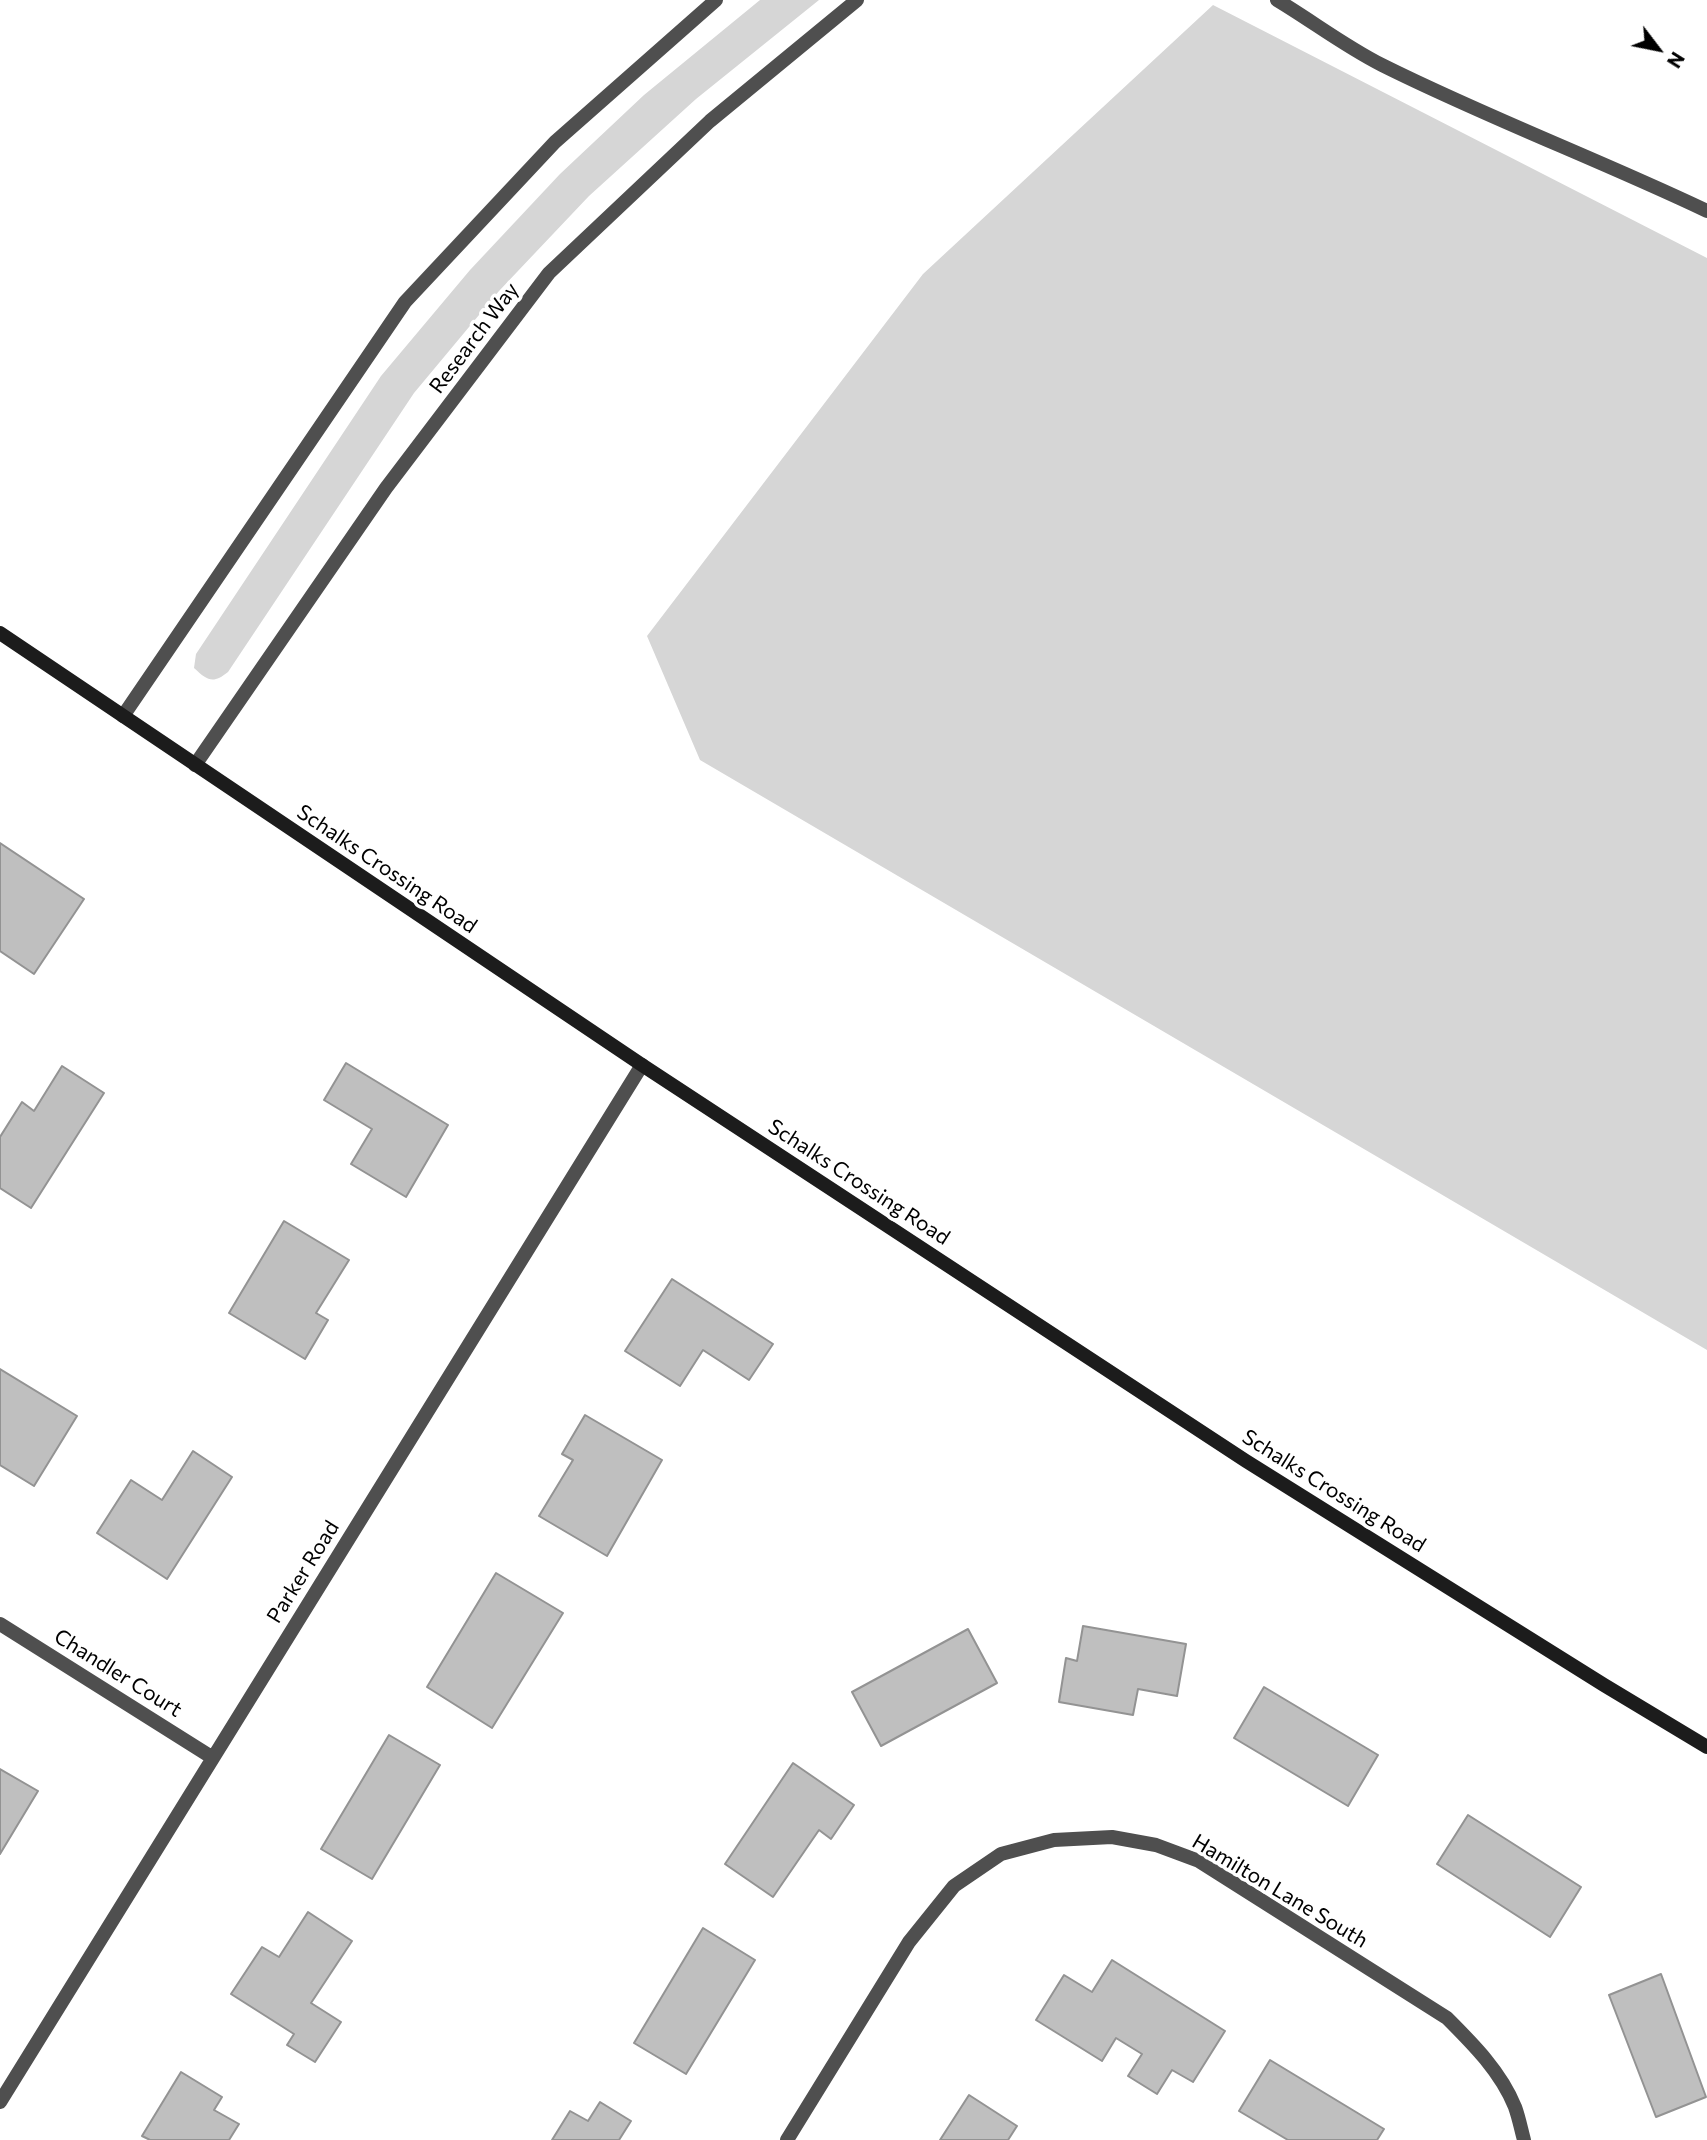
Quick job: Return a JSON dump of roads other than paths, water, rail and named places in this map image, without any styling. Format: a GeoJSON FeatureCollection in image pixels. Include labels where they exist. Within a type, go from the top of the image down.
{"type":"FeatureCollection","features":[{"type":"Feature","properties":{"kind":"street"},"geometry":{"type":"LineString","coordinates":[[123,716],[405,302],[555,142],[716,0]]}},
{"type":"Feature","properties":{"kind":"street","name":"Research Way"},"geometry":{"type":"LineString","coordinates":[[195,765],[386,488],[549,273],[710,121],[857,0]]}},
{"type":"Feature","properties":{"kind":"street"},"geometry":{"type":"LineString","coordinates":[[1278,0],[1379,63],[1506,123],[1637,178],[1707,211]]}},
{"type":"Feature","properties":{"kind":"street","name":"Schalks Crossing Road"},"geometry":{"type":"LineString","coordinates":[[0,633],[642,1065],[1258,1468],[1707,1747]]}},
{"type":"Feature","properties":{"kind":"street","name":"Parker Road"},"geometry":{"type":"LineString","coordinates":[[0,2102],[642,1065]]}},
{"type":"Feature","properties":{"kind":"street","name":"Chandler Court"},"geometry":{"type":"LineString","coordinates":[[0,1624],[213,1758]]}},
{"type":"Feature","properties":{"kind":"street","name":"Hamilton Lane South"},"geometry":{"type":"LineString","coordinates":[[787,2140],[909,1942],[954,1886],[1002,1854],[1054,1840],[1112,1836],[1156,1845],[1199,1861],[1447,2018],[1495,2071],[1515,2107],[1524,2140]]}}]}
